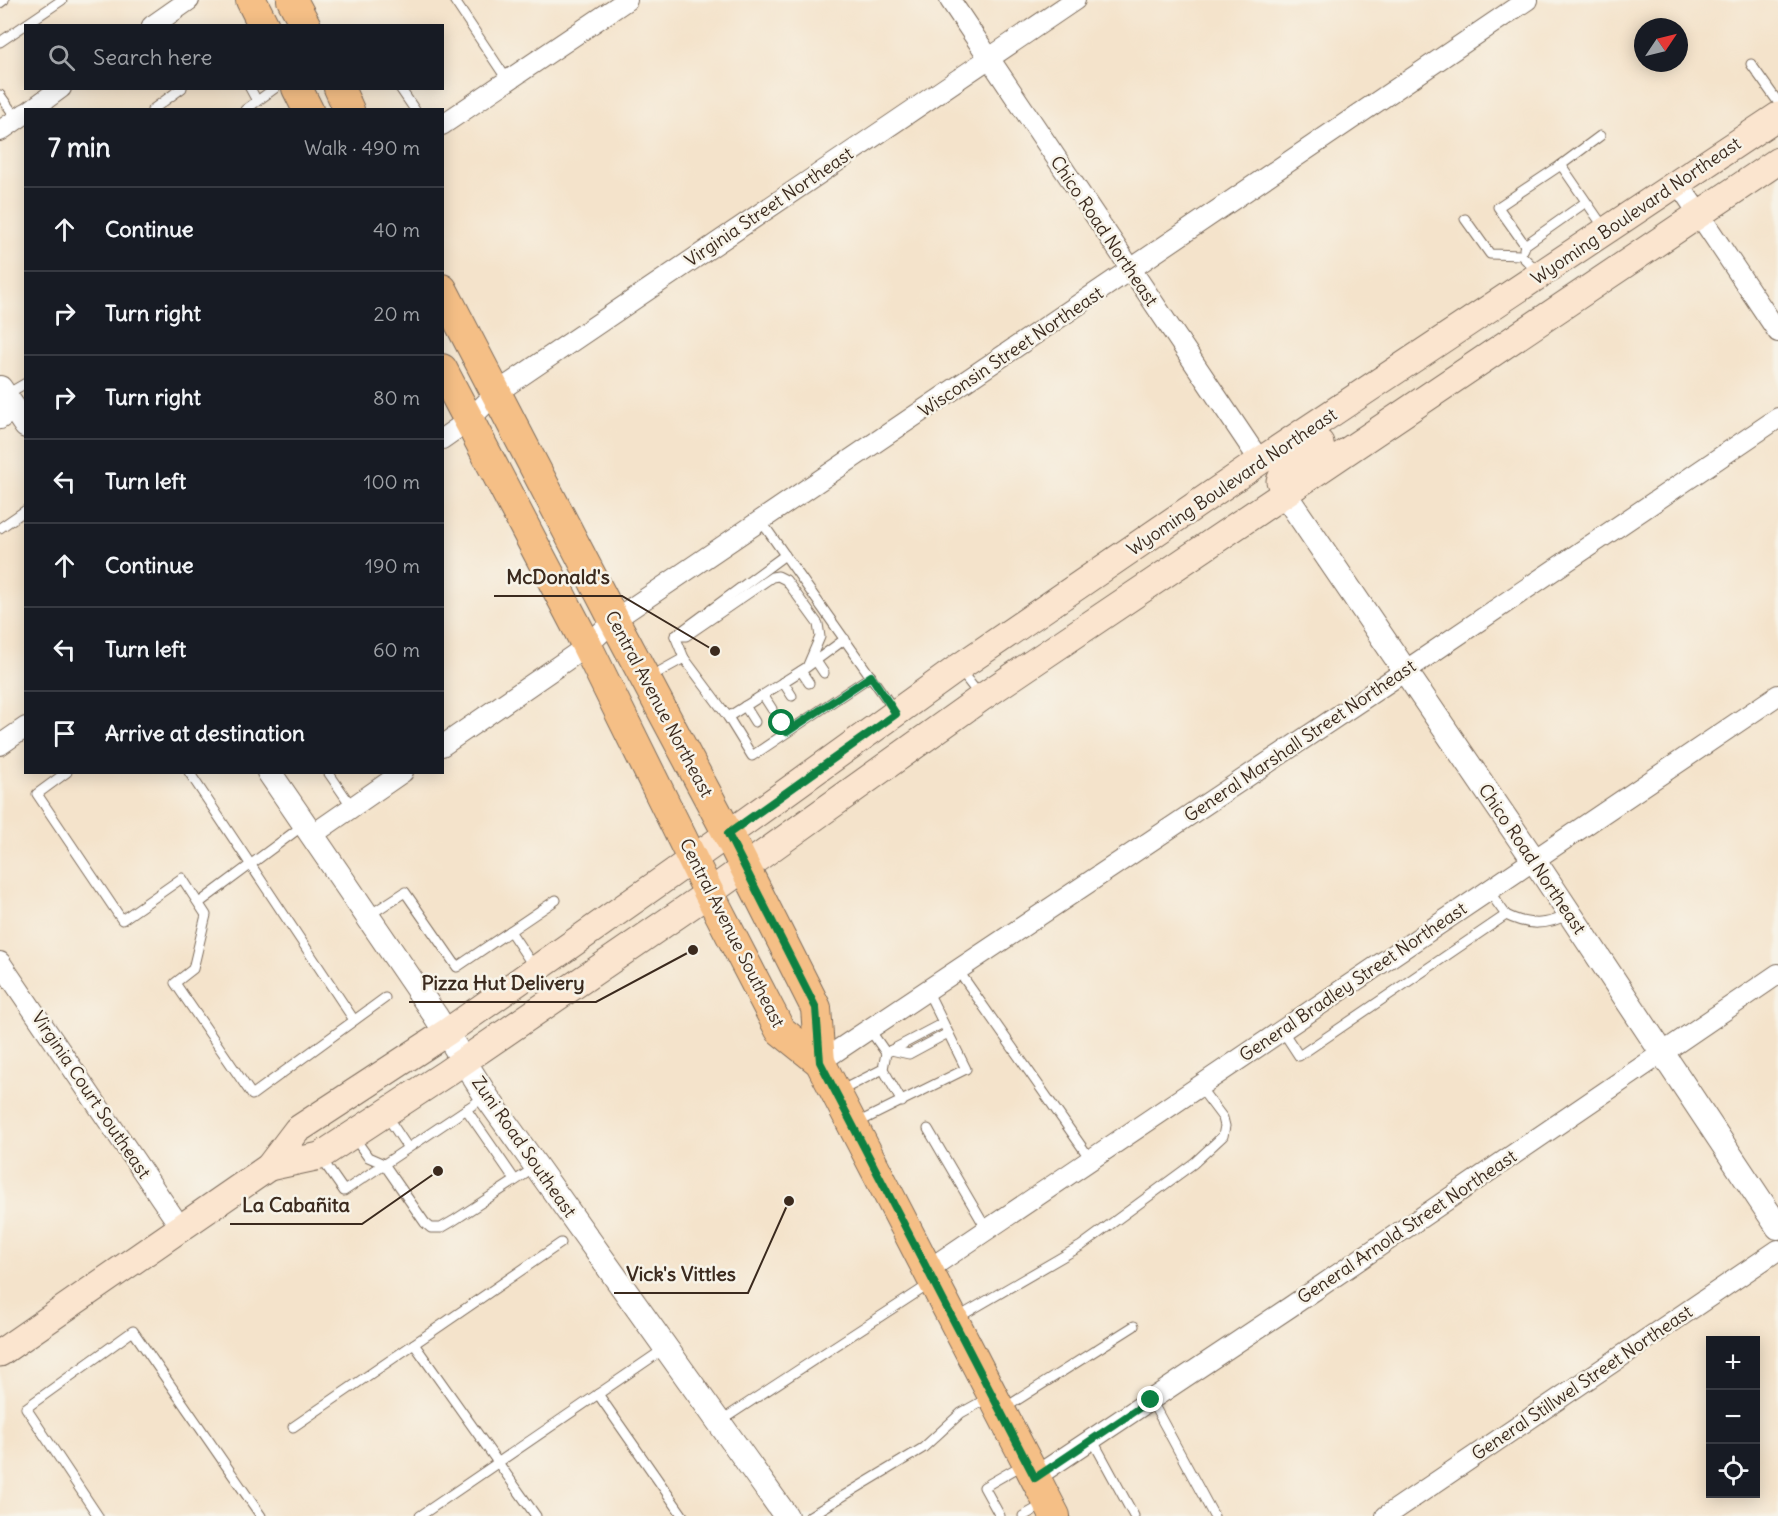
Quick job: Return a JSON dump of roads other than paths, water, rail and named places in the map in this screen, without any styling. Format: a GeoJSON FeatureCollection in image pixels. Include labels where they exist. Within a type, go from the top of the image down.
{"type":"FeatureCollection","features":[{"type":"Feature","properties":{"kind":"main road"},"geometry":{"type":"LineString","coordinates":[[251,0],[263,24]]}},
{"type":"Feature","properties":{"kind":"main road"},"geometry":{"type":"LineString","coordinates":[[292,0],[305,24]]}},
{"type":"Feature","properties":{"kind":"main road"},"geometry":{"type":"LineString","coordinates":[[298,90],[307,108]]}},
{"type":"Feature","properties":{"kind":"main road"},"geometry":{"type":"LineString","coordinates":[[340,90],[349,108]]}},
{"type":"Feature","properties":{"kind":"main road","name":"Wyoming Boulevard Northeast"},"geometry":{"type":"LineString","coordinates":[[269,1167],[297,1130],[447,1032],[958,668],[1260,461],[1778,116]]}},
{"type":"Feature","properties":{"kind":"main road","name":"Wyoming Boulevard Northeast"},"geometry":{"type":"LineString","coordinates":[[320,1156],[709,893],[981,698],[1778,162]]}},
{"type":"Feature","properties":{"kind":"main road","name":"Central Avenue Northeast"},"geometry":{"type":"LineString","coordinates":[[444,293],[728,834],[816,1008],[820,1062]]}},
{"type":"Feature","properties":{"kind":"main road","name":"Central Avenue Southeast"},"geometry":{"type":"LineString","coordinates":[[444,373],[587,646],[709,893],[780,1030],[820,1062],[997,1403],[1038,1495]]}},
{"type":"Feature","properties":{"kind":"main road"},"geometry":{"type":"LineString","coordinates":[[1284,493],[1280,481],[1286,467],[1353,419],[1376,384]]}},
{"type":"Feature","properties":{"kind":"main road"},"geometry":{"type":"LineString","coordinates":[[1147,588],[1150,574],[1160,560],[1253,495],[1262,486],[1264,472],[1260,461]]}},
{"type":"Feature","properties":{"kind":"main road"},"geometry":{"type":"LineString","coordinates":[[0,1353],[269,1167],[320,1156]]}},
{"type":"Feature","properties":{"kind":"street"},"geometry":{"type":"LineString","coordinates":[[155,24],[189,0]]}},
{"type":"Feature","properties":{"kind":"street"},"geometry":{"type":"LineString","coordinates":[[444,124],[627,0]]}},
{"type":"Feature","properties":{"kind":"street","name":"Chico Road Northeast"},"geometry":{"type":"LineString","coordinates":[[950,0],[1260,461]]}},
{"type":"Feature","properties":{"kind":"street","name":"Virginia Street Northeast"},"geometry":{"type":"LineString","coordinates":[[444,438],[469,420],[496,393],[1075,0]]}},
{"type":"Feature","properties":{"kind":"street","name":"Wisconsin Street Northeast"},"geometry":{"type":"LineString","coordinates":[[444,745],[587,646],[614,620],[1527,0]]}},
{"type":"Feature","properties":{"kind":"street"},"geometry":{"type":"LineString","coordinates":[[33,108],[58,90]]}},
{"type":"Feature","properties":{"kind":"street"},"geometry":{"type":"LineString","coordinates":[[0,131],[24,115]]}},
{"type":"Feature","properties":{"kind":"street"},"geometry":{"type":"LineString","coordinates":[[1678,183],[1778,332]]}},
{"type":"Feature","properties":{"kind":"street","name":"General Marshall Street Northeast"},"geometry":{"type":"LineString","coordinates":[[820,1062],[1405,671],[1778,418]]}},
{"type":"Feature","properties":{"kind":"street","name":"Chico Road Northeast"},"geometry":{"type":"LineString","coordinates":[[1284,493],[1778,1227]]}},
{"type":"Feature","properties":{"kind":"street","name":"General Bradley Street Northeast"},"geometry":{"type":"LineString","coordinates":[[932,1275],[987,1230],[1778,695]]}},
{"type":"Feature","properties":{"kind":"street"},"geometry":{"type":"LineString","coordinates":[[0,745],[24,728]]}},
{"type":"Feature","properties":{"kind":"street","name":"Zuni Road Southeast"},"geometry":{"type":"LineString","coordinates":[[270,774],[447,1032],[464,1060],[476,1102],[501,1139],[536,1167],[786,1516]]}},
{"type":"Feature","properties":{"kind":"street"},"geometry":{"type":"LineString","coordinates":[[308,829],[352,808],[400,774]]}},
{"type":"Feature","properties":{"kind":"street","name":"Virginia Court Southeast"},"geometry":{"type":"LineString","coordinates":[[0,962],[181,1228]]}},
{"type":"Feature","properties":{"kind":"street","name":"General Arnold Street Northeast"},"geometry":{"type":"LineString","coordinates":[[1038,1495],[1092,1439],[1778,974]]}},
{"type":"Feature","properties":{"kind":"street","name":"General Stillwel Street Northeast"},"geometry":{"type":"LineString","coordinates":[[1386,1516],[1412,1509],[1778,1250]]}},
{"type":"Feature","properties":{"kind":"lane"},"geometry":{"type":"LineString","coordinates":[[0,3],[4,0]]}},
{"type":"Feature","properties":{"kind":"lane"},"geometry":{"type":"LineString","coordinates":[[27,24],[62,0]]}},
{"type":"Feature","properties":{"kind":"lane"},"geometry":{"type":"LineString","coordinates":[[454,0],[508,81]]}},
{"type":"Feature","properties":{"kind":"lane"},"geometry":{"type":"LineString","coordinates":[[0,42],[24,26]]}},
{"type":"Feature","properties":{"kind":"lane"},"geometry":{"type":"LineString","coordinates":[[1751,64],[1778,102]]}},
{"type":"Feature","properties":{"kind":"lane"},"geometry":{"type":"LineString","coordinates":[[155,108],[179,90]]}},
{"type":"Feature","properties":{"kind":"lane"},"geometry":{"type":"LineString","coordinates":[[251,90],[257,101]]}},
{"type":"Feature","properties":{"kind":"lane"},"geometry":{"type":"LineString","coordinates":[[248,108],[272,90]]}},
{"type":"Feature","properties":{"kind":"lane"},"geometry":{"type":"LineString","coordinates":[[401,90],[414,108]]}},
{"type":"Feature","properties":{"kind":"lane"},"geometry":{"type":"LineString","coordinates":[[0,95],[24,113]]}},
{"type":"Feature","properties":{"kind":"lane"},"geometry":{"type":"LineString","coordinates":[[1525,245],[1498,207],[1600,136]]}},
{"type":"Feature","properties":{"kind":"lane"},"geometry":{"type":"LineString","coordinates":[[1561,165],[1606,231]]}},
{"type":"Feature","properties":{"kind":"lane"},"geometry":{"type":"LineString","coordinates":[[1521,255],[1525,245],[1586,202]]}},
{"type":"Feature","properties":{"kind":"lane"},"geometry":{"type":"LineString","coordinates":[[1465,219],[1490,254],[1521,255],[1541,274]]}},
{"type":"Feature","properties":{"kind":"lane"},"geometry":{"type":"LineString","coordinates":[[9,407],[24,386]]}},
{"type":"Feature","properties":{"kind":"lane"},"geometry":{"type":"LineString","coordinates":[[0,528],[24,511]]}},
{"type":"Feature","properties":{"kind":"lane"},"geometry":{"type":"LineString","coordinates":[[761,521],[896,714]]}},
{"type":"Feature","properties":{"kind":"lane"},"geometry":{"type":"LineString","coordinates":[[675,636],[785,555]]}},
{"type":"Feature","properties":{"kind":"lane"},"geometry":{"type":"LineString","coordinates":[[675,636],[686,636],[752,589],[778,576],[786,580],[818,624],[820,637],[804,669],[809,683]]}},
{"type":"Feature","properties":{"kind":"lane"},"geometry":{"type":"LineString","coordinates":[[675,636],[684,658],[728,717],[752,756],[871,676]]}},
{"type":"Feature","properties":{"kind":"lane"},"geometry":{"type":"LineString","coordinates":[[728,717],[816,661],[845,639]]}},
{"type":"Feature","properties":{"kind":"lane"},"geometry":{"type":"LineString","coordinates":[[645,679],[684,658]]}},
{"type":"Feature","properties":{"kind":"lane"},"geometry":{"type":"LineString","coordinates":[[816,661],[824,673]]}},
{"type":"Feature","properties":{"kind":"lane"},"geometry":{"type":"LineString","coordinates":[[958,668],[981,698]]}},
{"type":"Feature","properties":{"kind":"lane"},"geometry":{"type":"LineString","coordinates":[[783,682],[792,696]]}},
{"type":"Feature","properties":{"kind":"lane"},"geometry":{"type":"LineString","coordinates":[[833,687],[840,697]]}},
{"type":"Feature","properties":{"kind":"lane"},"geometry":{"type":"LineString","coordinates":[[763,695],[772,709]]}},
{"type":"Feature","properties":{"kind":"lane"},"geometry":{"type":"LineString","coordinates":[[818,698],[825,707]]}},
{"type":"Feature","properties":{"kind":"lane"},"geometry":{"type":"LineString","coordinates":[[745,706],[754,722]]}},
{"type":"Feature","properties":{"kind":"lane"},"geometry":{"type":"LineString","coordinates":[[801,710],[807,719]]}},
{"type":"Feature","properties":{"kind":"lane"},"geometry":{"type":"LineString","coordinates":[[782,723],[787,732]]}},
{"type":"Feature","properties":{"kind":"lane"},"geometry":{"type":"LineString","coordinates":[[765,735],[771,744]]}},
{"type":"Feature","properties":{"kind":"lane"},"geometry":{"type":"LineString","coordinates":[[64,774],[37,794],[122,920],[182,878],[199,903],[206,915],[193,969],[175,983],[252,1095],[385,998]]}},
{"type":"Feature","properties":{"kind":"lane"},"geometry":{"type":"LineString","coordinates":[[190,774],[354,1020]]}},
{"type":"Feature","properties":{"kind":"lane"},"geometry":{"type":"LineString","coordinates":[[329,774],[352,808]]}},
{"type":"Feature","properties":{"kind":"lane"},"geometry":{"type":"LineString","coordinates":[[199,903],[251,864],[308,829]]}},
{"type":"Feature","properties":{"kind":"lane"},"geometry":{"type":"LineString","coordinates":[[1488,891],[1506,915],[1528,924],[1557,921],[1569,914]]}},
{"type":"Feature","properties":{"kind":"lane"},"geometry":{"type":"LineString","coordinates":[[368,916],[405,892],[457,967],[556,900]]}},
{"type":"Feature","properties":{"kind":"lane"},"geometry":{"type":"LineString","coordinates":[[1282,1030],[1299,1056],[1506,915]]}},
{"type":"Feature","properties":{"kind":"lane"},"geometry":{"type":"LineString","coordinates":[[510,932],[536,969]]}},
{"type":"Feature","properties":{"kind":"lane"},"geometry":{"type":"LineString","coordinates":[[957,970],[1091,1160]]}},
{"type":"Feature","properties":{"kind":"lane"},"geometry":{"type":"LineString","coordinates":[[853,1125],[966,1069],[927,990]]}},
{"type":"Feature","properties":{"kind":"lane"},"geometry":{"type":"LineString","coordinates":[[902,1102],[883,1069],[888,1052],[943,1023]]}},
{"type":"Feature","properties":{"kind":"lane"},"geometry":{"type":"LineString","coordinates":[[870,1029],[888,1052],[909,1054],[948,1033]]}},
{"type":"Feature","properties":{"kind":"lane"},"geometry":{"type":"LineString","coordinates":[[835,1093],[883,1069]]}},
{"type":"Feature","properties":{"kind":"lane"},"geometry":{"type":"LineString","coordinates":[[955,1320],[1081,1246],[1194,1163],[1223,1136],[1225,1126],[1223,1118],[1199,1086]]}},
{"type":"Feature","properties":{"kind":"lane"},"geometry":{"type":"LineString","coordinates":[[320,1156],[344,1191],[476,1102]]}},
{"type":"Feature","properties":{"kind":"lane"},"geometry":{"type":"LineString","coordinates":[[385,1113],[408,1148]]}},
{"type":"Feature","properties":{"kind":"lane"},"geometry":{"type":"LineString","coordinates":[[928,1129],[987,1230]]}},
{"type":"Feature","properties":{"kind":"lane"},"geometry":{"type":"LineString","coordinates":[[352,1135],[368,1157],[384,1164],[431,1228],[441,1228],[536,1167]]}},
{"type":"Feature","properties":{"kind":"lane"},"geometry":{"type":"LineString","coordinates":[[501,1139],[515,1180]]}},
{"type":"Feature","properties":{"kind":"lane"},"geometry":{"type":"LineString","coordinates":[[293,1427],[561,1244]]}},
{"type":"Feature","properties":{"kind":"lane"},"geometry":{"type":"LineString","coordinates":[[719,1422],[932,1275]]}},
{"type":"Feature","properties":{"kind":"lane"},"geometry":{"type":"LineString","coordinates":[[810,1516],[924,1448],[961,1413],[997,1403],[1134,1326]]}},
{"type":"Feature","properties":{"kind":"lane"},"geometry":{"type":"LineString","coordinates":[[98,1516],[26,1408],[133,1331],[261,1516]]}},
{"type":"Feature","properties":{"kind":"lane"},"geometry":{"type":"LineString","coordinates":[[414,1344],[536,1516]]}},
{"type":"Feature","properties":{"kind":"lane"},"geometry":{"type":"LineString","coordinates":[[420,1516],[666,1347]]}},
{"type":"Feature","properties":{"kind":"lane"},"geometry":{"type":"LineString","coordinates":[[598,1394],[683,1516]]}},
{"type":"Feature","properties":{"kind":"lane"},"geometry":{"type":"LineString","coordinates":[[1151,1400],[1214,1516]]}},
{"type":"Feature","properties":{"kind":"lane"},"geometry":{"type":"LineString","coordinates":[[1092,1439],[1134,1516]]}},
{"type":"Feature","properties":{"kind":"lane"},"geometry":{"type":"LineString","coordinates":[[1000,1516],[984,1487],[1038,1495]]}},
{"type":"Feature","properties":{"kind":"place","name":"McDonald's"},"geometry":{"type":"Point","coordinates":[715,651]}},
{"type":"Feature","properties":{"kind":"place","name":"Pizza Hut Delivery"},"geometry":{"type":"Point","coordinates":[693,950]}},
{"type":"Feature","properties":{"kind":"place","name":"La Cabañita"},"geometry":{"type":"Point","coordinates":[438,1171]}},
{"type":"Feature","properties":{"kind":"place","name":"Vick's Vittles"},"geometry":{"type":"Point","coordinates":[789,1201]}}]}
